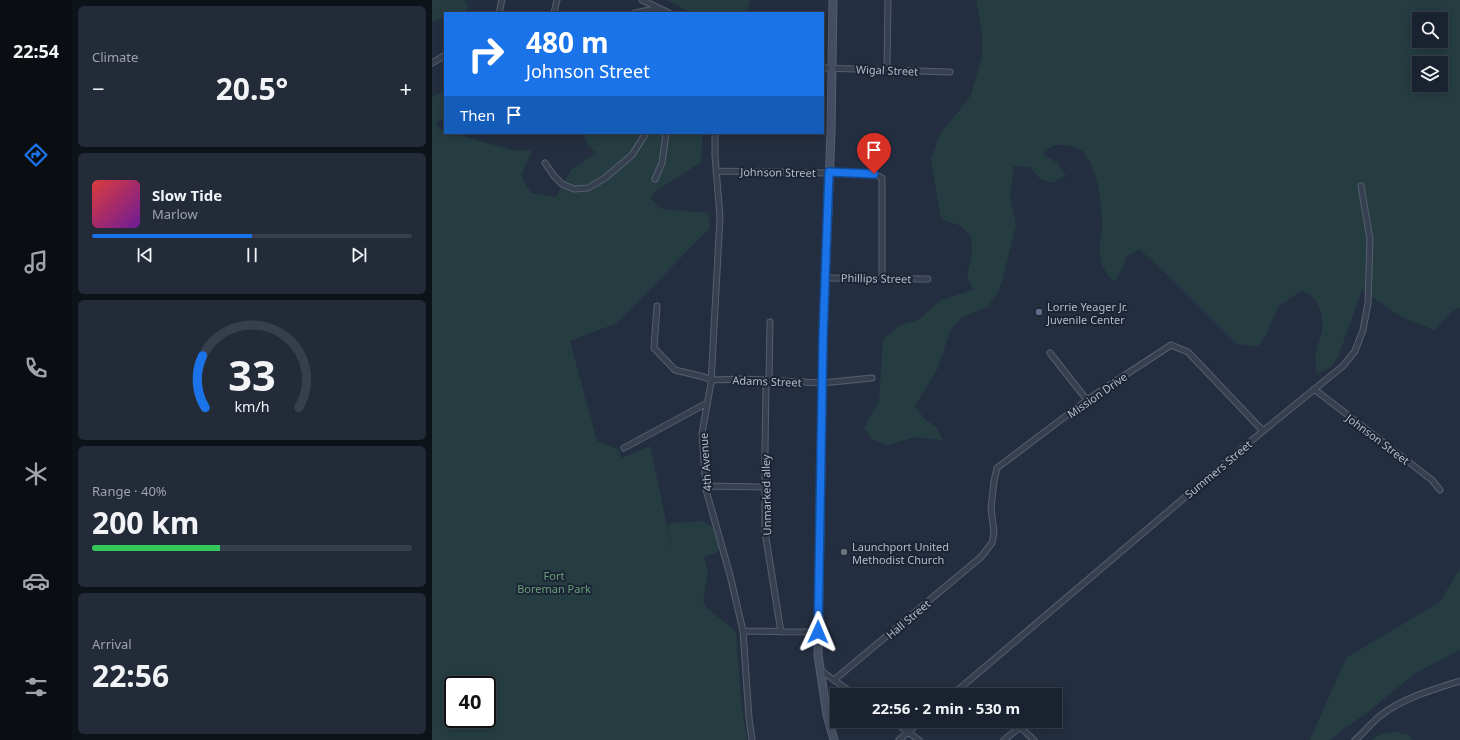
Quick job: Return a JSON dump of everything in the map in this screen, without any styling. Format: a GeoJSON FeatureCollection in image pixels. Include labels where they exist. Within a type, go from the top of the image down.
{"type":"FeatureCollection","features":[{"type":"Feature","properties":{"kind":"street"},"geometry":{"type":"LineString","coordinates":[[499,12],[502,0]]}},
{"type":"Feature","properties":{"kind":"street"},"geometry":{"type":"LineString","coordinates":[[554,12],[557,0]]}},
{"type":"Feature","properties":{"kind":"street"},"geometry":{"type":"LineString","coordinates":[[642,0],[666,12]]}},
{"type":"Feature","properties":{"kind":"street"},"geometry":{"type":"LineString","coordinates":[[833,0],[822,383],[818,655],[827,715],[834,740]]}},
{"type":"Feature","properties":{"kind":"street"},"geometry":{"type":"LineString","coordinates":[[887,69],[888,0]]}},
{"type":"Feature","properties":{"kind":"street"},"geometry":{"type":"LineString","coordinates":[[639,12],[659,8]]}},
{"type":"Feature","properties":{"kind":"street"},"geometry":{"type":"LineString","coordinates":[[432,63],[444,56]]}},
{"type":"Feature","properties":{"kind":"street","name":"Wigal Street"},"geometry":{"type":"LineString","coordinates":[[824,68],[950,72]]}},
{"type":"Feature","properties":{"kind":"street"},"geometry":{"type":"LineString","coordinates":[[546,163],[554,176],[562,184],[574,189],[588,188],[605,178],[632,155],[645,134]]}},
{"type":"Feature","properties":{"kind":"street"},"geometry":{"type":"LineString","coordinates":[[655,179],[662,163],[666,134]]}},
{"type":"Feature","properties":{"kind":"street","name":"4th Avenue"},"geometry":{"type":"LineString","coordinates":[[715,134],[716,171],[720,217],[711,380],[702,433],[706,486],[730,575],[743,631],[752,740]]}},
{"type":"Feature","properties":{"kind":"street","name":"Johnson Street"},"geometry":{"type":"LineString","coordinates":[[716,171],[829,172],[874,174],[882,178],[882,279]]}},
{"type":"Feature","properties":{"kind":"street","name":"Summers Street"},"geometry":{"type":"LineString","coordinates":[[960,688],[1263,431],[1343,366],[1355,351],[1363,330],[1368,303],[1370,239],[1361,186]]}},
{"type":"Feature","properties":{"kind":"street","name":"Phillips Street"},"geometry":{"type":"LineString","coordinates":[[825,278],[928,279]]}},
{"type":"Feature","properties":{"kind":"street","name":"Adams Street"},"geometry":{"type":"LineString","coordinates":[[657,306],[654,348],[675,370],[711,380],[742,379],[822,383],[872,378]]}},
{"type":"Feature","properties":{"kind":"street","name":"Unmarked alley"},"geometry":{"type":"LineString","coordinates":[[770,322],[767,381],[765,532],[781,632]]}},
{"type":"Feature","properties":{"kind":"street","name":"Mission Drive"},"geometry":{"type":"LineString","coordinates":[[981,557],[992,543],[994,533],[990,508],[997,468],[1087,400],[1171,345],[1188,352],[1263,431]]}},
{"type":"Feature","properties":{"kind":"street"},"geometry":{"type":"LineString","coordinates":[[1050,353],[1087,400]]}},
{"type":"Feature","properties":{"kind":"street","name":"Johnson Street"},"geometry":{"type":"LineString","coordinates":[[1314,389],[1432,480],[1440,490]]}},
{"type":"Feature","properties":{"kind":"street"},"geometry":{"type":"LineString","coordinates":[[624,448],[707,403]]}},
{"type":"Feature","properties":{"kind":"street"},"geometry":{"type":"LineString","coordinates":[[706,486],[765,487]]}},
{"type":"Feature","properties":{"kind":"street","name":"Hall Street"},"geometry":{"type":"LineString","coordinates":[[834,680],[981,557]]}},
{"type":"Feature","properties":{"kind":"street"},"geometry":{"type":"LineString","coordinates":[[743,631],[818,632]]}},
{"type":"Feature","properties":{"kind":"street"},"geometry":{"type":"LineString","coordinates":[[820,670],[845,688]]}},
{"type":"Feature","properties":{"kind":"street"},"geometry":{"type":"LineString","coordinates":[[1355,740],[1381,715],[1402,703],[1429,691],[1460,681]]}},
{"type":"Feature","properties":{"kind":"street"},"geometry":{"type":"LineString","coordinates":[[1004,740],[1020,727],[1034,740]]}},
{"type":"Feature","properties":{"kind":"street"},"geometry":{"type":"LineString","coordinates":[[903,728],[919,740]]}},
{"type":"Feature","properties":{"kind":"street"},"geometry":{"type":"LineString","coordinates":[[899,740],[913,728]]}},
{"type":"Feature","properties":{"kind":"green space"},"geometry":{"type":"Polygon","coordinates":[[[432,0],[464,0],[468,6],[465,12],[444,12],[444,17],[432,22],[432,0]]]}},
{"type":"Feature","properties":{"kind":"green space"},"geometry":{"type":"Polygon","coordinates":[[[667,0],[750,0],[747,12],[689,12],[667,0]]]}},
{"type":"Feature","properties":{"kind":"green space"},"geometry":{"type":"Polygon","coordinates":[[[976,0],[1460,0],[1460,308],[1455,309],[1434,330],[1401,317],[1362,290],[1338,357],[1330,368],[1317,373],[1315,357],[1323,327],[1321,313],[1315,299],[1302,290],[1278,307],[1266,335],[1258,347],[1237,344],[1172,279],[1139,249],[1126,257],[1122,270],[1114,282],[1105,270],[1100,255],[1102,224],[1101,207],[1098,186],[1092,166],[1082,151],[1076,147],[1068,145],[1053,145],[1043,154],[1056,162],[1066,175],[1053,183],[1040,179],[1030,167],[1014,166],[1010,197],[1016,225],[1002,282],[997,295],[987,307],[961,318],[951,329],[937,370],[915,406],[924,418],[936,427],[943,440],[915,437],[888,445],[873,440],[864,428],[879,401],[883,339],[903,324],[918,320],[941,300],[973,290],[967,276],[972,253],[971,237],[961,226],[941,219],[931,160],[939,136],[971,95],[982,57],[982,32],[976,0]]]}},
{"type":"Feature","properties":{"kind":"green space","name":"Fort Boreman Park"},"geometry":{"type":"Polygon","coordinates":[[[444,91],[444,120],[436,122],[438,128],[444,131],[444,134],[456,134],[516,151],[532,150],[521,176],[531,193],[556,197],[571,170],[596,153],[587,144],[583,134],[703,134],[701,162],[653,193],[651,199],[662,209],[708,213],[710,228],[617,323],[570,341],[597,441],[618,449],[622,458],[650,446],[675,563],[668,526],[673,523],[703,521],[716,530],[719,545],[718,552],[704,557],[708,572],[703,601],[707,608],[736,632],[741,702],[747,740],[432,740],[432,97],[444,91]]]}},
{"type":"Feature","properties":{"kind":"green space"},"geometry":{"type":"Polygon","coordinates":[[[1460,568],[1460,650],[1414,674],[1367,713],[1330,740],[1310,740],[1346,658],[1440,602],[1460,568]]]}},
{"type":"Feature","properties":{"kind":"green space"},"geometry":{"type":"Polygon","coordinates":[[[1395,732],[1409,735],[1413,740],[1372,740],[1380,734],[1395,732]]]}},
{"type":"Feature","properties":{"kind":"place","name":"Lorrie Yeager Jr. Juvenile Center"},"geometry":{"type":"Point","coordinates":[1039,312]}},
{"type":"Feature","properties":{"kind":"place","name":"Launchport United Methodist Church"},"geometry":{"type":"Point","coordinates":[844,552]}},
{"type":"Feature","properties":{"kind":"route"},"geometry":{"type":"LineString","coordinates":[[818,632],[823,337],[829,172],[874,174]]}}]}
